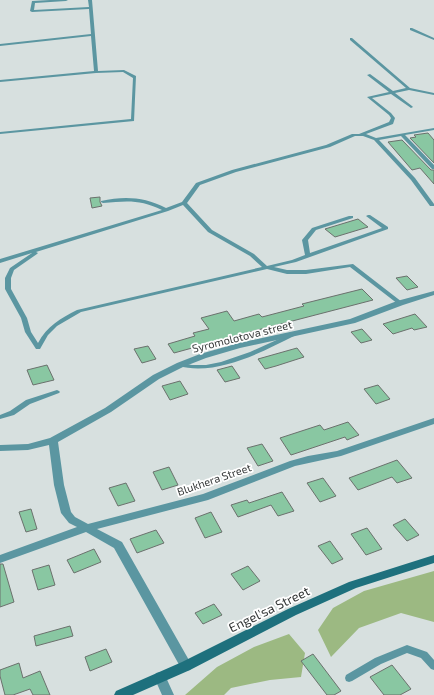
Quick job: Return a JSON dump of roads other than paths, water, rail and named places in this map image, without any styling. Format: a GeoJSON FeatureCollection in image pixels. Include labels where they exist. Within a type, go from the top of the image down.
{"type":"FeatureCollection","features":[{"type":"Feature","properties":{"kind":"main road","name":"Engel'sa Street"},"geometry":{"type":"LineString","coordinates":[[120,695],[186,666],[292,612],[352,585],[434,559]]}},
{"type":"Feature","properties":{"kind":"street","name":"Syromolotova street"},"geometry":{"type":"LineString","coordinates":[[0,448],[28,446],[53,441],[108,410],[156,377],[180,365],[221,350],[352,321],[400,303],[430,294]]}},
{"type":"Feature","properties":{"kind":"street"},"geometry":{"type":"LineString","coordinates":[[430,294],[434,302]]}},
{"type":"Feature","properties":{"kind":"street","name":"Blukhera Street"},"geometry":{"type":"LineString","coordinates":[[0,559],[87,528],[205,497],[308,459],[338,454],[434,421]]}},
{"type":"Feature","properties":{"kind":"street"},"geometry":{"type":"LineString","coordinates":[[53,441],[59,485],[66,513],[72,520],[118,545],[186,666]]}},
{"type":"Feature","properties":{"kind":"street"},"geometry":{"type":"LineString","coordinates":[[160,677],[168,695]]}},
{"type":"Feature","properties":{"kind":"lane"},"geometry":{"type":"LineString","coordinates":[[66,0],[33,2],[32,11],[91,8]]}},
{"type":"Feature","properties":{"kind":"lane"},"geometry":{"type":"LineString","coordinates":[[90,0],[96,72]]}},
{"type":"Feature","properties":{"kind":"lane"},"geometry":{"type":"LineString","coordinates":[[411,29],[434,39]]}},
{"type":"Feature","properties":{"kind":"lane"},"geometry":{"type":"LineString","coordinates":[[0,45],[92,35]]}},
{"type":"Feature","properties":{"kind":"lane"},"geometry":{"type":"LineString","coordinates":[[351,39],[409,89]]}},
{"type":"Feature","properties":{"kind":"lane"},"geometry":{"type":"LineString","coordinates":[[0,81],[96,72],[124,71],[135,77],[133,120],[0,133]]}},
{"type":"Feature","properties":{"kind":"lane"},"geometry":{"type":"LineString","coordinates":[[369,75],[412,107]]}},
{"type":"Feature","properties":{"kind":"lane"},"geometry":{"type":"LineString","coordinates":[[359,135],[391,123],[392,118],[390,114],[369,97],[409,89],[434,94]]}},
{"type":"Feature","properties":{"kind":"lane"},"geometry":{"type":"LineString","coordinates":[[0,261],[166,210],[184,202],[198,184],[234,171],[328,146],[354,135],[363,135],[376,139],[433,130]]}},
{"type":"Feature","properties":{"kind":"lane"},"geometry":{"type":"LineString","coordinates":[[402,135],[434,168]]}},
{"type":"Feature","properties":{"kind":"lane"},"geometry":{"type":"LineString","coordinates":[[376,139],[413,179],[432,205]]}},
{"type":"Feature","properties":{"kind":"lane"},"geometry":{"type":"LineString","coordinates":[[103,202],[136,198],[153,202],[166,210]]}},
{"type":"Feature","properties":{"kind":"lane"},"geometry":{"type":"LineString","coordinates":[[184,202],[210,231],[252,255],[266,267],[287,272],[306,272],[351,265],[400,303]]}},
{"type":"Feature","properties":{"kind":"lane"},"geometry":{"type":"LineString","coordinates":[[40,249],[12,268],[8,278],[8,289],[24,318],[28,332],[38,348],[44,334],[59,321],[79,311],[294,261],[386,228],[368,216]]}},
{"type":"Feature","properties":{"kind":"lane"},"geometry":{"type":"LineString","coordinates":[[308,256],[305,240],[314,229],[351,217]]}},
{"type":"Feature","properties":{"kind":"lane"},"geometry":{"type":"LineString","coordinates":[[180,365],[197,367],[224,363],[273,344],[295,333]]}},
{"type":"Feature","properties":{"kind":"lane"},"geometry":{"type":"LineString","coordinates":[[0,417],[12,413],[28,402],[57,392]]}},
{"type":"Feature","properties":{"kind":"lane"},"geometry":{"type":"LineString","coordinates":[[349,678],[378,661],[407,649],[424,655],[434,666]]}}]}
